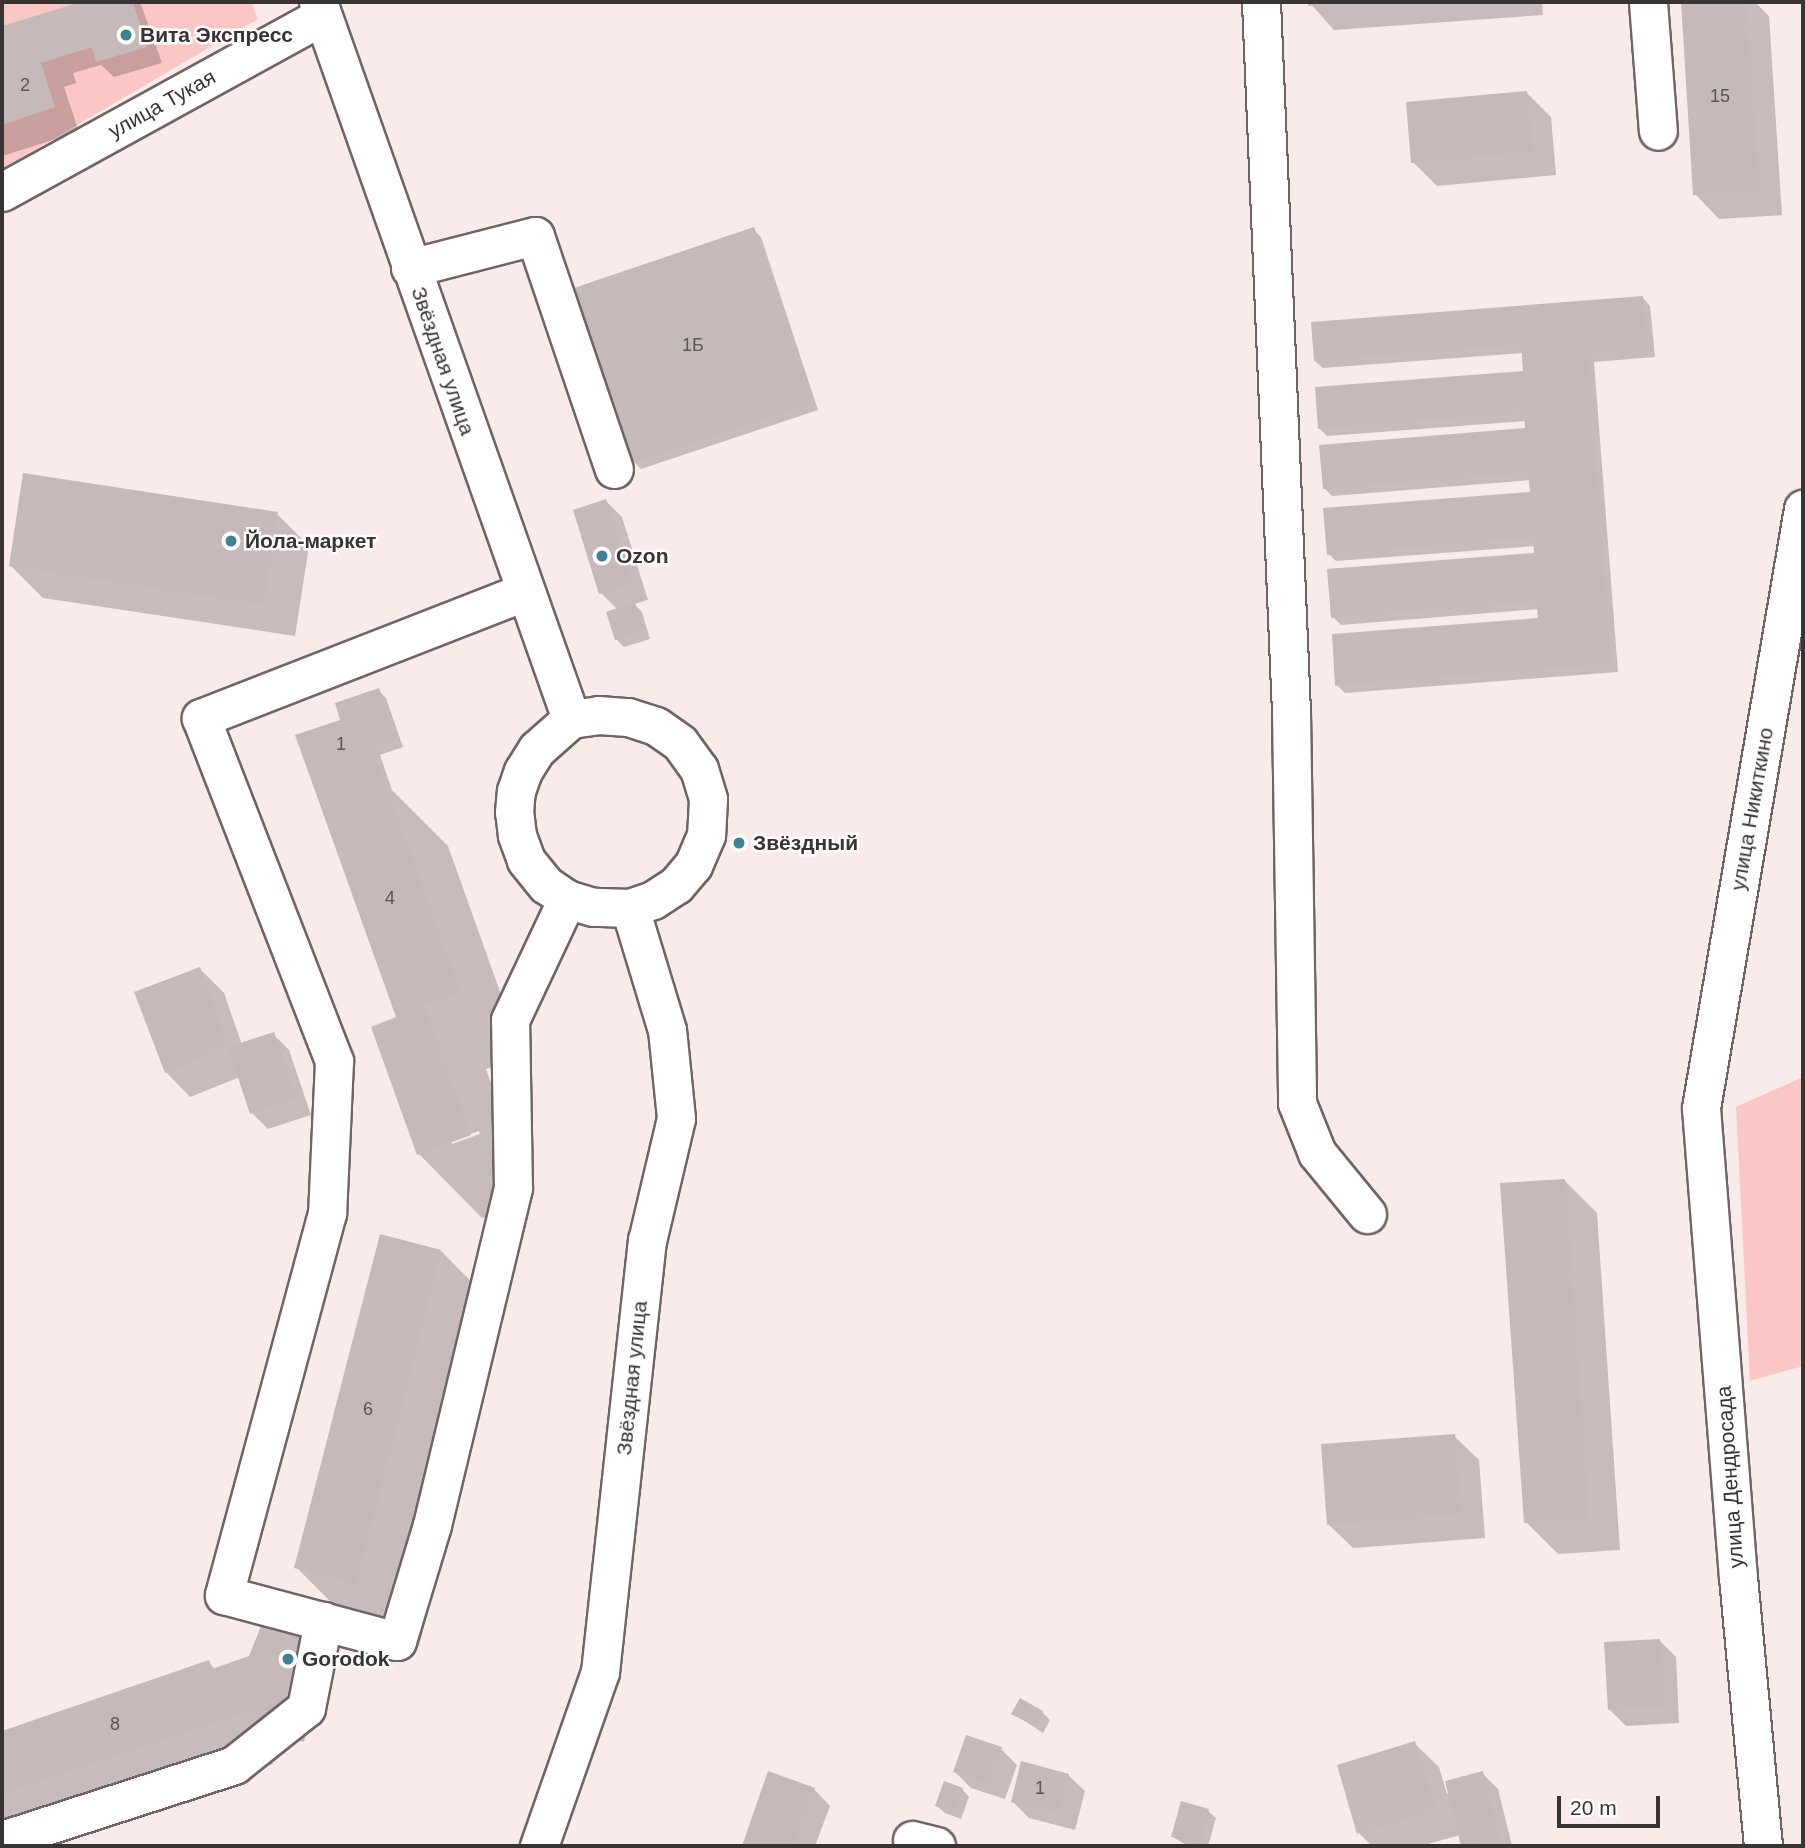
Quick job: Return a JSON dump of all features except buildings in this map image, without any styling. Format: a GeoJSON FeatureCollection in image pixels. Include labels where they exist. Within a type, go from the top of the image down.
{"type":"FeatureCollection","features":[{"type":"Feature","properties":{"kind":"street"},"geometry":{"type":"LineString","coordinates":[[1261,2],[1291,712],[1297,1103],[1317,1153],[1367,1214]]}},
{"type":"Feature","properties":{"kind":"street"},"geometry":{"type":"LineString","coordinates":[[1648,2],[1658,131]]}},
{"type":"Feature","properties":{"kind":"street","name":"улица Тукая"},"geometry":{"type":"LineString","coordinates":[[2,192],[320,9]]}},
{"type":"Feature","properties":{"kind":"street","name":"Звёздная улица"},"geometry":{"type":"LineString","coordinates":[[320,9],[571,719]]}},
{"type":"Feature","properties":{"kind":"street"},"geometry":{"type":"LineString","coordinates":[[410,268],[535,236],[614,469]]}},
{"type":"Feature","properties":{"kind":"street","name":"улица Никиткино"},"geometry":{"type":"LineString","coordinates":[[1701,1108],[1803,509]]}},
{"type":"Feature","properties":{"kind":"street"},"geometry":{"type":"LineString","coordinates":[[524,592],[201,718],[334,1061],[327,1213],[224,1595],[397,1641],[432,1525],[513,1188],[510,1020],[567,899]]}},
{"type":"Feature","properties":{"kind":"street"},"geometry":{"type":"LineString","coordinates":[[598,715],[628,717],[656,726],[680,743],[699,769],[708,799],[706,835],[693,865],[676,885],[653,900],[630,908],[593,907],[567,899],[546,885],[526,860],[517,835],[514,813],[523,771],[537,749],[571,719],[598,715]]}},
{"type":"Feature","properties":{"kind":"street","name":"Звёздная улица"},"geometry":{"type":"LineString","coordinates":[[538,1846],[600,1672],[648,1241],[676,1118],[667,1030],[630,908]]}},
{"type":"Feature","properties":{"kind":"street","name":"улица Дендросада"},"geometry":{"type":"LineString","coordinates":[[1701,1108],[1738,1578],[1763,1846]]}},
{"type":"Feature","properties":{"kind":"street"},"geometry":{"type":"LineString","coordinates":[[2,1840],[234,1765],[306,1708],[323,1621]]}},
{"type":"Feature","properties":{"kind":"shaded area"},"geometry":{"type":"Polygon","coordinates":[[[2,2],[251,2],[258,19],[2,169],[2,2]]]}},
{"type":"Feature","properties":{"kind":"shaded area"},"geometry":{"type":"Polygon","coordinates":[[[1803,1077],[1803,1366],[1750,1381],[1736,1107],[1803,1077]]]}},
{"type":"Feature","properties":{"kind":"place","name":"Вита Экспресс"},"geometry":{"type":"Point","coordinates":[126,35]}},
{"type":"Feature","properties":{"kind":"place","name":"Йола-маркет"},"geometry":{"type":"Point","coordinates":[231,541]}},
{"type":"Feature","properties":{"kind":"place","name":"Ozon"},"geometry":{"type":"Point","coordinates":[602,556]}},
{"type":"Feature","properties":{"kind":"place","name":"Звёздный"},"geometry":{"type":"Point","coordinates":[739,843]}},
{"type":"Feature","properties":{"kind":"place","name":"Gorodok"},"geometry":{"type":"Point","coordinates":[288,1659]}}]}
